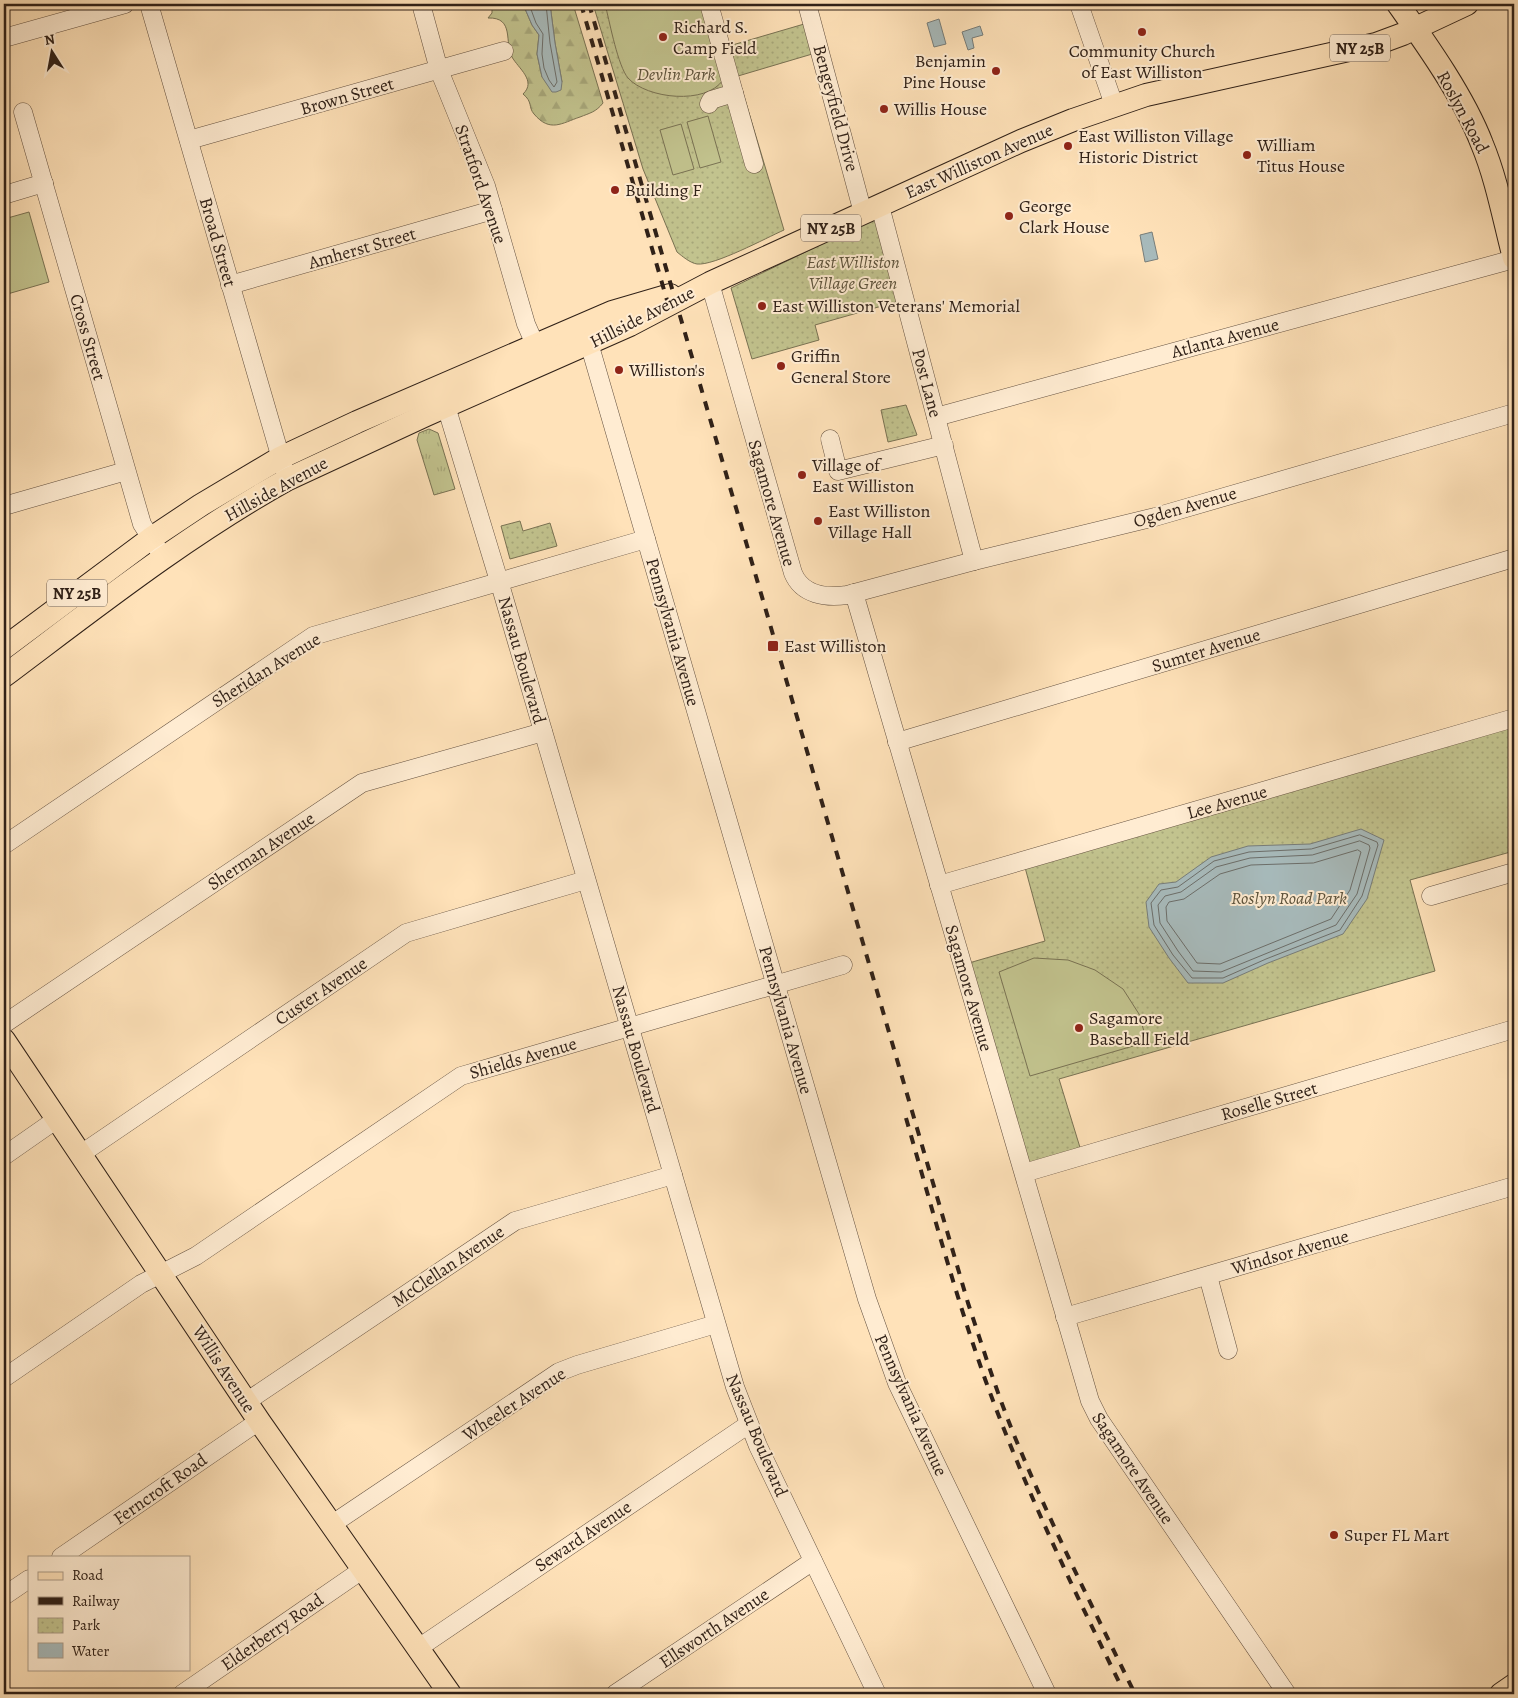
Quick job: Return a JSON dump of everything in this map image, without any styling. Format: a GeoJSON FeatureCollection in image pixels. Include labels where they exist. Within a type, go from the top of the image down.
{"type":"FeatureCollection","features":[{"type":"Feature","properties":{"kind":"main road","name":"Roslyn Road"},"geometry":{"type":"LineString","coordinates":[[1398,4],[1455,91],[1482,144],[1514,258]]}},
{"type":"Feature","properties":{"kind":"main road","name":"East Williston Avenue"},"geometry":{"type":"LineString","coordinates":[[706,285],[1021,141],[1114,105],[1146,95],[1362,48],[1388,40],[1467,4]]}},
{"type":"Feature","properties":{"kind":"main road","name":"Hillside Avenue"},"geometry":{"type":"LineString","coordinates":[[4,676],[163,557],[215,522],[288,479],[442,397],[585,334],[651,315],[706,285]]}},
{"type":"Feature","properties":{"kind":"main road","name":"Hillside Avenue"},"geometry":{"type":"LineString","coordinates":[[4,648],[150,538],[280,458],[357,422],[442,397]]}},
{"type":"Feature","properties":{"kind":"main road","name":"Willis Avenue"},"geometry":{"type":"LineString","coordinates":[[4,1040],[246,1402],[450,1694]]}},
{"type":"Feature","properties":{"kind":"main road"},"geometry":{"type":"LineString","coordinates":[[1500,1694],[1514,1685]]}},
{"type":"Feature","properties":{"kind":"street"},"geometry":{"type":"LineString","coordinates":[[4,38],[125,4]]}},
{"type":"Feature","properties":{"kind":"street","name":"Broad Street"},"geometry":{"type":"LineString","coordinates":[[149,4],[280,458],[288,479]]}},
{"type":"Feature","properties":{"kind":"street","name":"Stratford Avenue"},"geometry":{"type":"LineString","coordinates":[[421,4],[439,70],[486,186],[526,324],[539,354]]}},
{"type":"Feature","properties":{"kind":"street"},"geometry":{"type":"LineString","coordinates":[[709,4],[754,164]]}},
{"type":"Feature","properties":{"kind":"street","name":"Bengeyfield Drive"},"geometry":{"type":"LineString","coordinates":[[807,4],[871,209]]}},
{"type":"Feature","properties":{"kind":"street"},"geometry":{"type":"LineString","coordinates":[[1078,4],[1114,105]]}},
{"type":"Feature","properties":{"kind":"street","name":"Brown Street"},"geometry":{"type":"LineString","coordinates":[[189,140],[504,51]]}},
{"type":"Feature","properties":{"kind":"street"},"geometry":{"type":"LineString","coordinates":[[709,104],[711,100],[734,93]]}},
{"type":"Feature","properties":{"kind":"street","name":"Cross Street"},"geometry":{"type":"LineString","coordinates":[[23,112],[142,524],[163,557]]}},
{"type":"Feature","properties":{"kind":"street"},"geometry":{"type":"LineString","coordinates":[[4,195],[44,183]]}},
{"type":"Feature","properties":{"kind":"street","name":"Post Lane"},"geometry":{"type":"LineString","coordinates":[[871,209],[936,417],[974,561]]}},
{"type":"Feature","properties":{"kind":"street","name":"Amherst Street"},"geometry":{"type":"LineString","coordinates":[[230,285],[493,210]]}},
{"type":"Feature","properties":{"kind":"street","name":"Atlanta Avenue"},"geometry":{"type":"LineString","coordinates":[[936,417],[1514,258]]}},
{"type":"Feature","properties":{"kind":"street","name":"Sagamore Avenue"},"geometry":{"type":"LineString","coordinates":[[706,285],[793,573],[799,584],[815,593],[832,597],[854,594],[1087,1393],[1095,1412],[1287,1694]]}},
{"type":"Feature","properties":{"kind":"street","name":"Pennsylvania Avenue"},"geometry":{"type":"LineString","coordinates":[[585,334],[867,1299],[897,1383],[1047,1694]]}},
{"type":"Feature","properties":{"kind":"street","name":"Nassau Boulevard"},"geometry":{"type":"LineString","coordinates":[[442,397],[499,581],[735,1387],[749,1424],[877,1694]]}},
{"type":"Feature","properties":{"kind":"street","name":"Ogden Avenue"},"geometry":{"type":"LineString","coordinates":[[854,594],[974,561],[1155,517],[1514,413]]}},
{"type":"Feature","properties":{"kind":"street"},"geometry":{"type":"LineString","coordinates":[[830,439],[838,471],[944,445]]}},
{"type":"Feature","properties":{"kind":"street"},"geometry":{"type":"LineString","coordinates":[[4,506],[126,471]]}},
{"type":"Feature","properties":{"kind":"street","name":"Sheridan Avenue"},"geometry":{"type":"LineString","coordinates":[[4,845],[313,636],[646,539]]}},
{"type":"Feature","properties":{"kind":"street","name":"Sumter Avenue"},"geometry":{"type":"LineString","coordinates":[[897,742],[1514,558]]}},
{"type":"Feature","properties":{"kind":"street","name":"Lee Avenue"},"geometry":{"type":"LineString","coordinates":[[939,885],[1514,718]]}},
{"type":"Feature","properties":{"kind":"street","name":"Sherman Avenue"},"geometry":{"type":"LineString","coordinates":[[4,1024],[362,783],[543,732]]}},
{"type":"Feature","properties":{"kind":"street"},"geometry":{"type":"LineString","coordinates":[[1431,896],[1514,872]]}},
{"type":"Feature","properties":{"kind":"street","name":"Custer Avenue"},"geometry":{"type":"LineString","coordinates":[[81,1154],[406,933],[586,880]]}},
{"type":"Feature","properties":{"kind":"street","name":"Shields Avenue"},"geometry":{"type":"LineString","coordinates":[[4,1378],[141,1284],[196,1256],[461,1076],[844,965]]}},
{"type":"Feature","properties":{"kind":"street","name":"Roselle Street"},"geometry":{"type":"LineString","coordinates":[[1024,1173],[1514,1029]]}},
{"type":"Feature","properties":{"kind":"street"},"geometry":{"type":"LineString","coordinates":[[4,1156],[57,1119]]}},
{"type":"Feature","properties":{"kind":"street","name":"McClellan Avenue"},"geometry":{"type":"LineString","coordinates":[[246,1402],[515,1221],[673,1175]]}},
{"type":"Feature","properties":{"kind":"street","name":"Windsor Avenue"},"geometry":{"type":"LineString","coordinates":[[1065,1317],[1514,1186]]}},
{"type":"Feature","properties":{"kind":"street"},"geometry":{"type":"LineString","coordinates":[[1208,1276],[1228,1350]]}},
{"type":"Feature","properties":{"kind":"street","name":"Wheeler Avenue"},"geometry":{"type":"LineString","coordinates":[[331,1525],[559,1372],[716,1324]]}},
{"type":"Feature","properties":{"kind":"street","name":"Ferncroft Road"},"geometry":{"type":"LineString","coordinates":[[62,1556],[259,1421]]}},
{"type":"Feature","properties":{"kind":"street","name":"Seward Avenue"},"geometry":{"type":"LineString","coordinates":[[417,1649],[749,1424]]}},
{"type":"Feature","properties":{"kind":"street","name":"Ellsworth Avenue"},"geometry":{"type":"LineString","coordinates":[[615,1694],[813,1562]]}},
{"type":"Feature","properties":{"kind":"street","name":"Elderberry Road"},"geometry":{"type":"LineString","coordinates":[[182,1694],[362,1570]]}},
{"type":"Feature","properties":{"kind":"street"},"geometry":{"type":"LineString","coordinates":[[4,1596],[28,1580]]}},
{"type":"Feature","properties":{"kind":"green space"},"geometry":{"type":"Polygon","coordinates":[[[492,4],[523,4],[532,25],[539,35],[537,54],[542,77],[562,82],[550,4],[573,4],[603,103],[590,113],[562,124],[551,125],[540,120],[532,111],[528,100],[523,94],[527,89],[527,79],[512,57],[505,26],[496,19],[488,18],[492,13],[492,4]]]}},
{"type":"Feature","properties":{"kind":"green space","name":"Devlin Park"},"geometry":{"type":"Polygon","coordinates":[[[593,4],[717,4],[729,46],[811,22],[819,52],[738,76],[784,230],[715,261],[697,264],[677,252],[643,169],[593,4]]]}},
{"type":"Feature","properties":{"kind":"green space","name":"Richard S. Camp Field"},"geometry":{"type":"Polygon","coordinates":[[[621,4],[703,4],[723,80],[715,88],[690,96],[662,94],[648,91],[637,85],[624,72],[606,8],[621,4]]]}},
{"type":"Feature","properties":{"kind":"green space"},"geometry":{"type":"Polygon","coordinates":[[[708,116],[721,162],[700,168],[687,122],[708,116]]]}},
{"type":"Feature","properties":{"kind":"green space"},"geometry":{"type":"Polygon","coordinates":[[[681,124],[694,169],[673,175],[660,130],[681,124]]]}},
{"type":"Feature","properties":{"kind":"green space"},"geometry":{"type":"Polygon","coordinates":[[[29,212],[49,282],[4,295],[4,219],[29,212]]]}},
{"type":"Feature","properties":{"kind":"green space","name":"East Williston Village Green"},"geometry":{"type":"Polygon","coordinates":[[[880,216],[903,300],[815,325],[819,340],[752,359],[731,288],[880,216]]]}},
{"type":"Feature","properties":{"kind":"green space"},"geometry":{"type":"Polygon","coordinates":[[[906,405],[917,435],[888,442],[881,410],[906,405]]]}},
{"type":"Feature","properties":{"kind":"green space"},"geometry":{"type":"Polygon","coordinates":[[[429,429],[438,433],[455,489],[434,495],[417,440],[419,433],[429,429]]]}},
{"type":"Feature","properties":{"kind":"green space"},"geometry":{"type":"Polygon","coordinates":[[[520,521],[523,531],[550,523],[557,546],[510,559],[501,526],[520,521]]]}},
{"type":"Feature","properties":{"kind":"green space","name":"Roslyn Road Park"},"geometry":{"type":"Polygon","coordinates":[[[1514,717],[1514,851],[1410,880],[1435,971],[1059,1079],[1082,1154],[1025,1171],[962,965],[1045,941],[1023,860],[1514,717]]]}},
{"type":"Feature","properties":{"kind":"green space","name":"Sagamore Baseball Field"},"geometry":{"type":"Polygon","coordinates":[[[1034,958],[1068,960],[1095,970],[1123,989],[1139,1014],[1147,1042],[1030,1076],[999,972],[1034,958]]]}},
{"type":"Feature","properties":{"kind":"water"},"geometry":{"type":"Polygon","coordinates":[[[523,4],[550,4],[562,82],[561,90],[552,92],[542,77],[537,54],[539,35],[532,25],[523,4]]]}},
{"type":"Feature","properties":{"kind":"water"},"geometry":{"type":"Polygon","coordinates":[[[939,19],[946,44],[934,47],[927,23],[939,19]]]}},
{"type":"Feature","properties":{"kind":"water"},"geometry":{"type":"Polygon","coordinates":[[[980,26],[983,35],[972,38],[974,48],[968,50],[962,32],[980,26]]]}},
{"type":"Feature","properties":{"kind":"water"},"geometry":{"type":"Polygon","coordinates":[[[1152,232],[1158,259],[1145,262],[1140,235],[1152,232]]]}},
{"type":"Feature","properties":{"kind":"water"},"geometry":{"type":"Polygon","coordinates":[[[1361,829],[1384,840],[1367,899],[1343,934],[1268,963],[1223,983],[1188,983],[1149,927],[1146,902],[1159,884],[1176,882],[1211,857],[1248,846],[1310,844],[1361,829]]]}},
{"type":"Feature","properties":{"kind":"railway"},"geometry":{"type":"LineString","coordinates":[[581,4],[669,307]]}},
{"type":"Feature","properties":{"kind":"railway"},"geometry":{"type":"LineString","coordinates":[[589,4],[968,1303],[1005,1411],[1032,1478],[1135,1694]]}},
{"type":"Feature","properties":{"kind":"railway"},"geometry":{"type":"LineString","coordinates":[[906,1118],[964,1315],[1000,1419],[1050,1538],[1125,1694]]}},
{"type":"Feature","properties":{"kind":"place","name":"Community Church of East Williston"},"geometry":{"type":"Point","coordinates":[1142,32]}},
{"type":"Feature","properties":{"kind":"place","name":"Richard S. Camp Field"},"geometry":{"type":"Point","coordinates":[663,37]}},
{"type":"Feature","properties":{"kind":"place","name":"Benjamin Pine House"},"geometry":{"type":"Point","coordinates":[996,71]}},
{"type":"Feature","properties":{"kind":"place","name":"Willis House"},"geometry":{"type":"Point","coordinates":[884,109]}},
{"type":"Feature","properties":{"kind":"place","name":"East Williston Village Historic District"},"geometry":{"type":"Point","coordinates":[1068,146]}},
{"type":"Feature","properties":{"kind":"place","name":"William Titus House"},"geometry":{"type":"Point","coordinates":[1247,155]}},
{"type":"Feature","properties":{"kind":"place","name":"Building F"},"geometry":{"type":"Point","coordinates":[615,190]}},
{"type":"Feature","properties":{"kind":"place","name":"George Clark House"},"geometry":{"type":"Point","coordinates":[1009,216]}},
{"type":"Feature","properties":{"kind":"place","name":"East Williston Veterans' Memorial"},"geometry":{"type":"Point","coordinates":[762,306]}},
{"type":"Feature","properties":{"kind":"place","name":"Griffin General Store"},"geometry":{"type":"Point","coordinates":[781,366]}},
{"type":"Feature","properties":{"kind":"place","name":"Williston's"},"geometry":{"type":"Point","coordinates":[619,370]}},
{"type":"Feature","properties":{"kind":"place","name":"Village of East Williston"},"geometry":{"type":"Point","coordinates":[802,475]}},
{"type":"Feature","properties":{"kind":"place","name":"East Williston Village Hall"},"geometry":{"type":"Point","coordinates":[818,521]}},
{"type":"Feature","properties":{"kind":"place","name":"East Williston"},"geometry":{"type":"Point","coordinates":[773,646]}},
{"type":"Feature","properties":{"kind":"place","name":"Sagamore Baseball Field"},"geometry":{"type":"Point","coordinates":[1079,1028]}},
{"type":"Feature","properties":{"kind":"place","name":"Super FL Mart"},"geometry":{"type":"Point","coordinates":[1334,1535]}}]}
